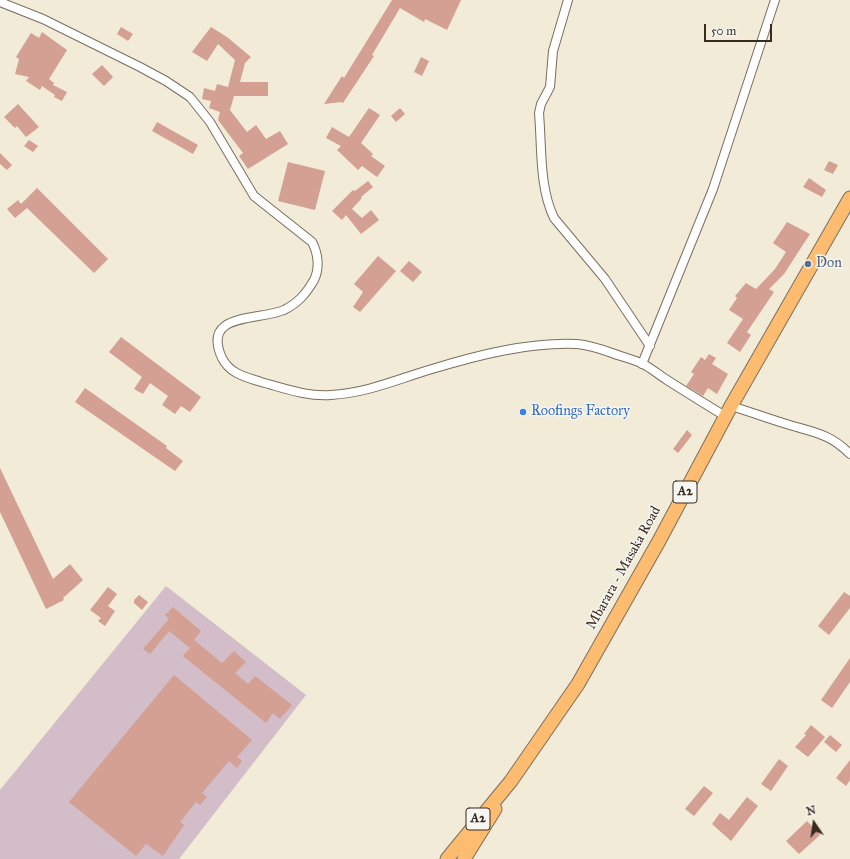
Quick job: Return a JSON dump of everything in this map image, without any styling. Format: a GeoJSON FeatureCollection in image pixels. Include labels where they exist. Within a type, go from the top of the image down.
{"type":"FeatureCollection","features":[{"type":"Feature","properties":{"kind":"highway","name":"Mbarara - Masaka Road"},"geometry":{"type":"LineString","coordinates":[[446,859],[510,781],[578,684],[659,541],[728,411],[850,198]]}},
{"type":"Feature","properties":{"kind":"highway","name":"Mbarara - Masaka Road"},"geometry":{"type":"LineString","coordinates":[[464,859],[510,781]]}},
{"type":"Feature","properties":{"kind":"street"},"geometry":{"type":"LineString","coordinates":[[568,0],[553,51],[550,87],[542,104],[540,113],[547,199],[554,218],[605,279],[650,346]]}},
{"type":"Feature","properties":{"kind":"street"},"geometry":{"type":"LineString","coordinates":[[642,364],[713,189],[775,0]]}},
{"type":"Feature","properties":{"kind":"street"},"geometry":{"type":"LineString","coordinates":[[0,2],[43,19],[140,67],[166,81],[190,97],[210,122],[254,196],[312,242],[316,250],[318,260],[315,277],[302,299],[284,310],[272,314],[232,321],[225,324],[219,332],[218,342],[222,358],[230,369],[242,376],[300,393],[330,396],[376,388],[433,368],[497,352],[532,346],[578,344],[596,347],[642,364],[728,411],[820,433],[842,446],[850,454]]}},
{"type":"Feature","properties":{"kind":"shaded area"},"geometry":{"type":"Polygon","coordinates":[[[166,586],[306,695],[179,859],[0,859],[0,790],[166,586]]]}},
{"type":"Feature","properties":{"kind":"building"},"geometry":{"type":"Polygon","coordinates":[[[392,0],[461,0],[447,30],[425,19],[424,22],[400,8],[372,55],[374,56],[343,103],[324,104],[342,76],[344,78],[392,0]]]}},
{"type":"Feature","properties":{"kind":"building"},"geometry":{"type":"Polygon","coordinates":[[[121,27],[133,34],[128,41],[117,34],[121,27]]]}},
{"type":"Feature","properties":{"kind":"building"},"geometry":{"type":"Polygon","coordinates":[[[211,27],[227,37],[251,57],[245,63],[240,82],[268,82],[268,96],[234,96],[230,110],[247,132],[256,125],[266,139],[280,131],[288,144],[248,169],[239,156],[243,153],[218,120],[220,112],[209,108],[211,101],[202,99],[204,88],[215,91],[217,84],[228,87],[235,60],[218,44],[207,61],[192,52],[211,27]]]}},
{"type":"Feature","properties":{"kind":"building"},"geometry":{"type":"Polygon","coordinates":[[[42,32],[67,50],[49,79],[54,83],[53,85],[67,92],[62,101],[54,97],[55,95],[42,86],[40,90],[26,81],[29,77],[15,74],[19,59],[16,57],[31,33],[39,38],[42,32]]]}},
{"type":"Feature","properties":{"kind":"building"},"geometry":{"type":"Polygon","coordinates":[[[421,57],[429,61],[422,76],[414,72],[421,57]]]}},
{"type":"Feature","properties":{"kind":"building"},"geometry":{"type":"Polygon","coordinates":[[[102,65],[113,77],[104,86],[92,74],[102,65]]]}},
{"type":"Feature","properties":{"kind":"building"},"geometry":{"type":"Polygon","coordinates":[[[18,104],[39,127],[26,137],[17,126],[15,128],[4,117],[18,104]]]}},
{"type":"Feature","properties":{"kind":"building"},"geometry":{"type":"Polygon","coordinates":[[[369,108],[380,115],[361,143],[373,154],[371,156],[385,166],[377,177],[362,166],[358,170],[337,150],[341,146],[326,138],[332,127],[349,137],[369,108]]]}},
{"type":"Feature","properties":{"kind":"building"},"geometry":{"type":"Polygon","coordinates":[[[400,108],[405,114],[396,122],[391,116],[400,108]]]}},
{"type":"Feature","properties":{"kind":"building"},"geometry":{"type":"Polygon","coordinates":[[[157,122],[198,145],[193,154],[152,131],[157,122]]]}},
{"type":"Feature","properties":{"kind":"building"},"geometry":{"type":"Polygon","coordinates":[[[29,140],[38,146],[33,152],[24,146],[29,140]]]}},
{"type":"Feature","properties":{"kind":"building"},"geometry":{"type":"Polygon","coordinates":[[[0,153],[12,165],[7,170],[0,164],[0,153]]]}},
{"type":"Feature","properties":{"kind":"building"},"geometry":{"type":"Polygon","coordinates":[[[829,161],[838,165],[833,174],[824,170],[829,161]]]}},
{"type":"Feature","properties":{"kind":"building"},"geometry":{"type":"Polygon","coordinates":[[[288,162],[325,171],[315,210],[278,201],[288,162]]]}},
{"type":"Feature","properties":{"kind":"building"},"geometry":{"type":"Polygon","coordinates":[[[809,178],[826,190],[822,197],[803,187],[809,178]]]}},
{"type":"Feature","properties":{"kind":"building"},"geometry":{"type":"Polygon","coordinates":[[[368,181],[373,187],[361,197],[362,198],[352,209],[362,218],[371,210],[379,220],[361,234],[346,215],[342,220],[332,211],[353,190],[355,191],[368,181]]]}},
{"type":"Feature","properties":{"kind":"building"},"geometry":{"type":"Polygon","coordinates":[[[37,188],[108,259],[94,273],[27,208],[15,218],[7,209],[18,200],[21,204],[37,188]]]}},
{"type":"Feature","properties":{"kind":"building"},"geometry":{"type":"Polygon","coordinates":[[[787,222],[810,234],[784,274],[769,289],[774,292],[747,332],[751,335],[740,352],[727,343],[743,319],[729,310],[737,298],[735,296],[746,283],[756,289],[775,269],[786,252],[773,243],[787,222]]]}},
{"type":"Feature","properties":{"kind":"building"},"geometry":{"type":"Polygon","coordinates":[[[378,256],[396,271],[360,312],[353,307],[363,292],[354,284],[378,256]]]}},
{"type":"Feature","properties":{"kind":"building"},"geometry":{"type":"Polygon","coordinates":[[[409,261],[422,272],[413,282],[400,271],[409,261]]]}},
{"type":"Feature","properties":{"kind":"building"},"geometry":{"type":"Polygon","coordinates":[[[121,337],[201,397],[190,412],[181,406],[175,414],[162,405],[168,396],[150,383],[143,394],[134,389],[142,377],[109,352],[121,337]]]}},
{"type":"Feature","properties":{"kind":"building"},"geometry":{"type":"Polygon","coordinates":[[[709,354],[716,358],[712,364],[728,374],[717,394],[708,388],[703,396],[686,386],[694,374],[691,372],[701,357],[705,360],[709,354]]]}},
{"type":"Feature","properties":{"kind":"building"},"geometry":{"type":"Polygon","coordinates":[[[85,388],[167,446],[166,448],[183,461],[175,471],[75,402],[85,388]]]}},
{"type":"Feature","properties":{"kind":"building"},"geometry":{"type":"Polygon","coordinates":[[[687,430],[692,435],[678,453],[673,449],[687,430]]]}},
{"type":"Feature","properties":{"kind":"building"},"geometry":{"type":"Polygon","coordinates":[[[0,468],[53,579],[70,564],[83,580],[63,598],[64,600],[46,609],[0,512],[0,468]]]}},
{"type":"Feature","properties":{"kind":"building"},"geometry":{"type":"Polygon","coordinates":[[[108,587],[117,594],[108,606],[115,611],[105,626],[98,621],[101,618],[90,610],[108,587]]]}},
{"type":"Feature","properties":{"kind":"building"},"geometry":{"type":"Polygon","coordinates":[[[844,592],[850,596],[850,608],[829,635],[818,626],[844,592]]]}},
{"type":"Feature","properties":{"kind":"building"},"geometry":{"type":"Polygon","coordinates":[[[139,595],[148,602],[142,610],[134,603],[134,600],[139,595]]]}},
{"type":"Feature","properties":{"kind":"building"},"geometry":{"type":"Polygon","coordinates":[[[173,607],[201,631],[194,640],[222,663],[234,651],[246,662],[235,673],[248,684],[255,676],[292,705],[280,719],[273,713],[266,723],[183,656],[190,648],[169,631],[150,654],[143,649],[169,619],[165,615],[173,607]]]}},
{"type":"Feature","properties":{"kind":"building"},"geometry":{"type":"Polygon","coordinates":[[[850,658],[850,682],[832,708],[821,700],[850,658]]]}},
{"type":"Feature","properties":{"kind":"building"},"geometry":{"type":"Polygon","coordinates":[[[174,675],[252,740],[237,757],[242,761],[237,768],[229,761],[202,793],[207,797],[200,805],[196,802],[180,822],[184,825],[163,856],[146,844],[136,856],[69,802],[174,675]]]}},
{"type":"Feature","properties":{"kind":"building"},"geometry":{"type":"Polygon","coordinates":[[[811,725],[825,737],[808,757],[795,747],[806,735],[804,734],[811,725]]]}},
{"type":"Feature","properties":{"kind":"building"},"geometry":{"type":"Polygon","coordinates":[[[830,735],[842,745],[836,752],[824,742],[830,735]]]}},
{"type":"Feature","properties":{"kind":"building"},"geometry":{"type":"Polygon","coordinates":[[[779,759],[788,766],[771,791],[761,784],[779,759]]]}},
{"type":"Feature","properties":{"kind":"building"},"geometry":{"type":"Polygon","coordinates":[[[850,760],[850,780],[846,786],[836,778],[850,760]]]}},
{"type":"Feature","properties":{"kind":"building"},"geometry":{"type":"Polygon","coordinates":[[[704,786],[713,793],[694,816],[685,809],[704,786]]]}},
{"type":"Feature","properties":{"kind":"building"},"geometry":{"type":"Polygon","coordinates":[[[747,797],[758,806],[731,841],[712,824],[720,813],[729,820],[747,797]]]}},
{"type":"Feature","properties":{"kind":"building"},"geometry":{"type":"Polygon","coordinates":[[[807,821],[820,835],[799,854],[786,841],[807,821]]]}},
{"type":"Feature","properties":{"kind":"place","name":"Don"},"geometry":{"type":"Point","coordinates":[808,264]}},
{"type":"Feature","properties":{"kind":"place","name":"Roofings Factory"},"geometry":{"type":"Point","coordinates":[523,412]}}]}
